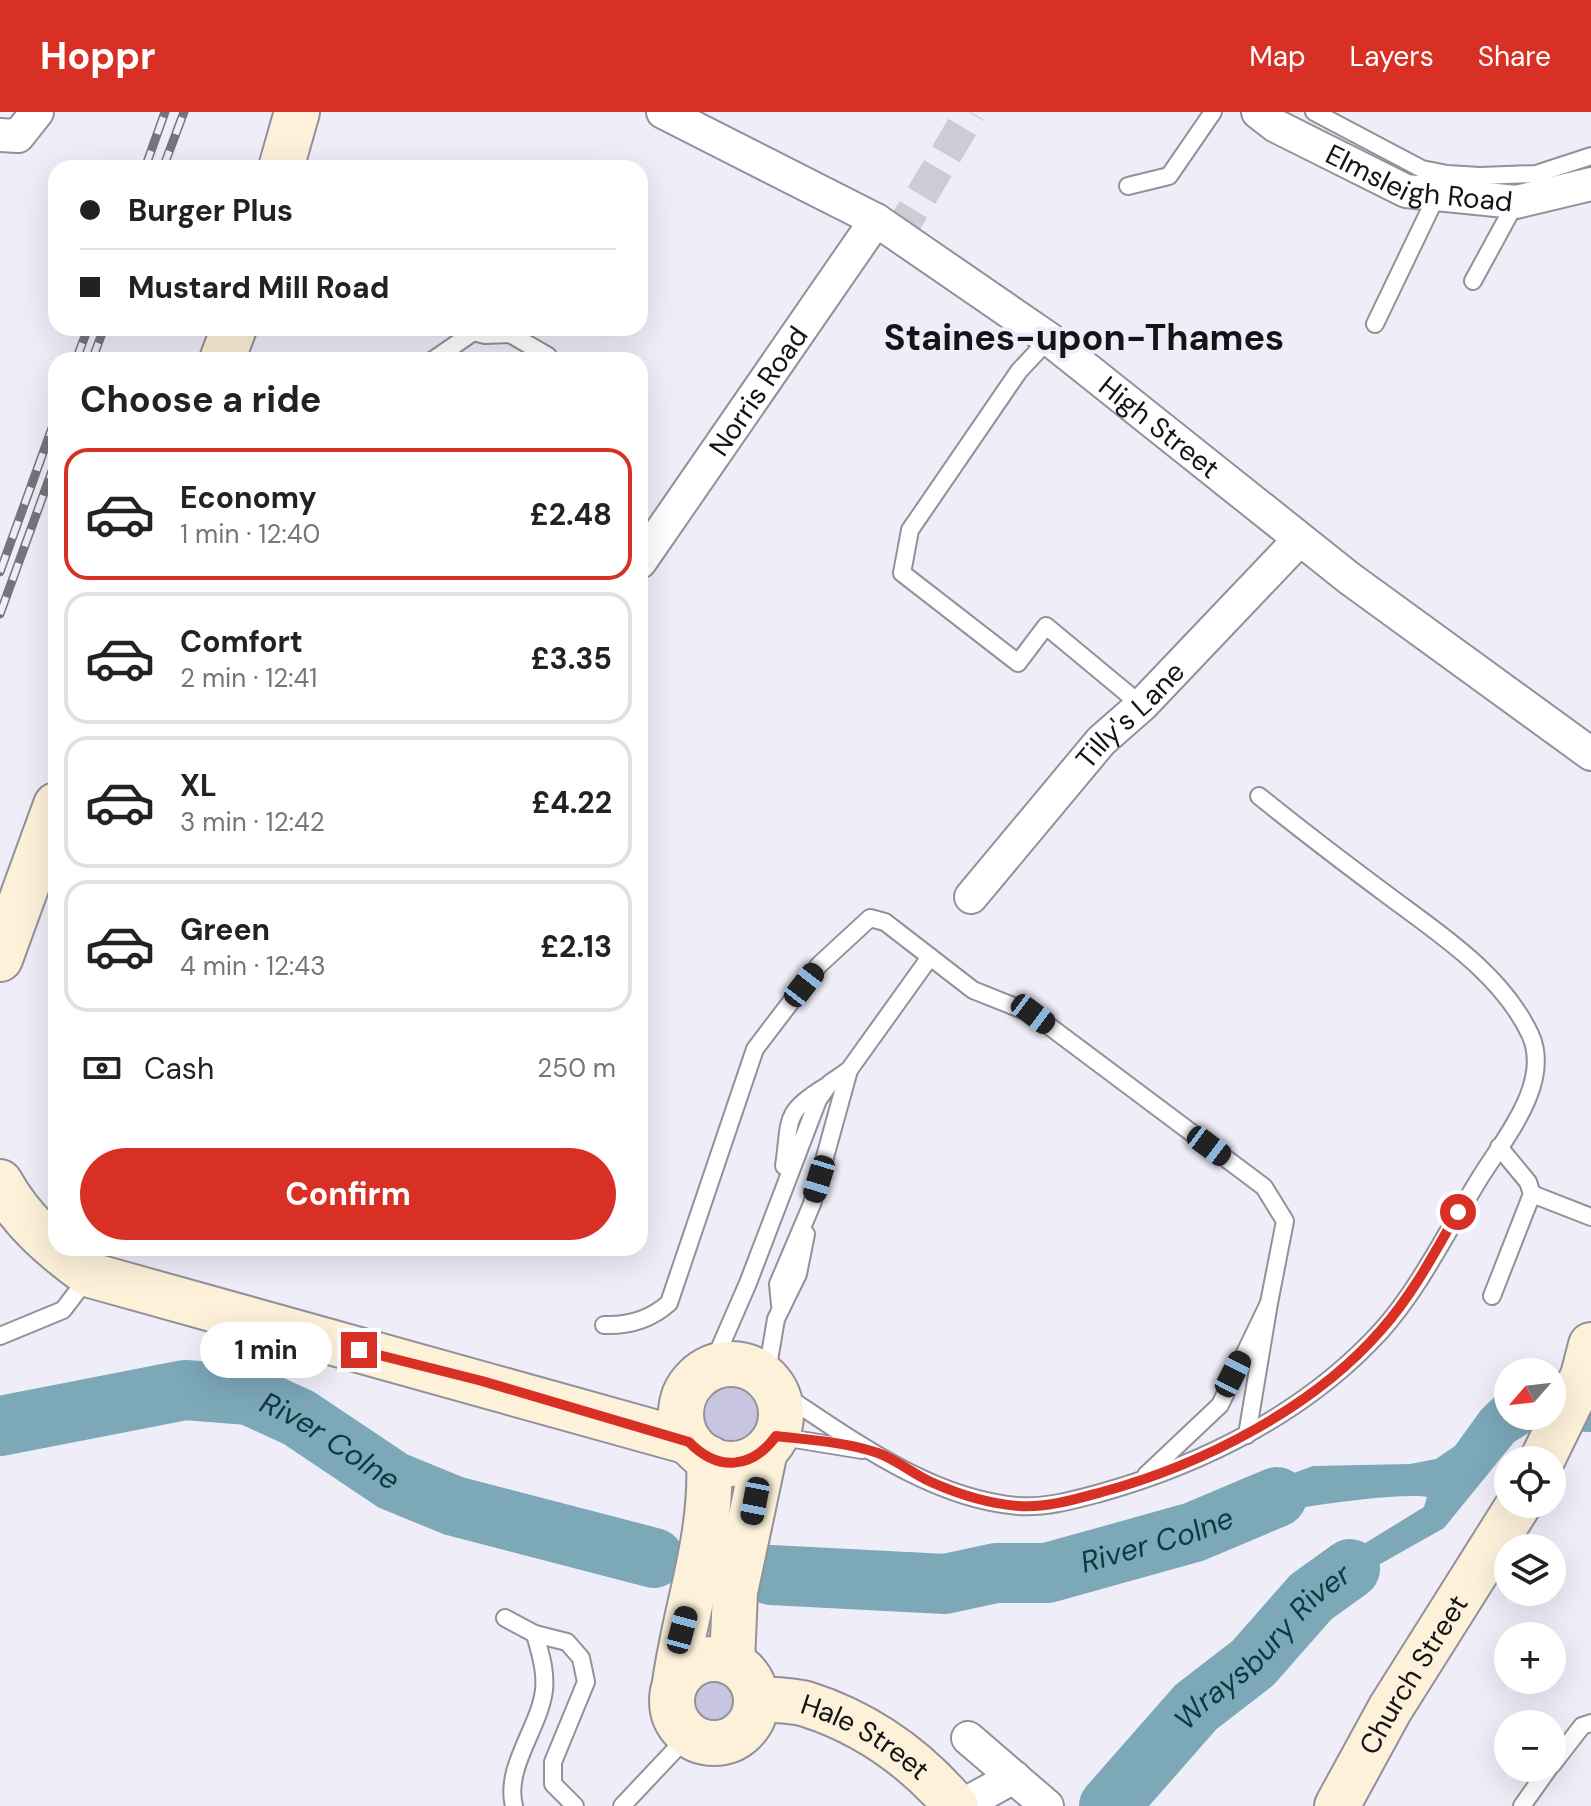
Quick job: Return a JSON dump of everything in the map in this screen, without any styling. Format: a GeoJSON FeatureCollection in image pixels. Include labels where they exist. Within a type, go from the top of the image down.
{"type":"FeatureCollection","features":[{"type":"Feature","properties":{"kind":"street"},"geometry":{"type":"LineString","coordinates":[[283,160],[297,112]]}},
{"type":"Feature","properties":{"kind":"street","name":"High Street"},"geometry":{"type":"LineString","coordinates":[[663,112],[876,220],[1049,339],[1299,540],[1591,754]]}},
{"type":"Feature","properties":{"kind":"street","name":"Elmsleigh Road"},"geometry":{"type":"LineString","coordinates":[[1257,112],[1276,126],[1406,191],[1516,202],[1591,184]]}},
{"type":"Feature","properties":{"kind":"street","name":"Norris Road"},"geometry":{"type":"LineString","coordinates":[[648,550],[876,220]]}},
{"type":"Feature","properties":{"kind":"street","name":"Tilly's Lane"},"geometry":{"type":"LineString","coordinates":[[971,897],[1101,741],[1146,708],[1299,540]]}},
{"type":"Feature","properties":{"kind":"street"},"geometry":{"type":"LineString","coordinates":[[0,959],[48,827]]}},
{"type":"Feature","properties":{"kind":"street"},"geometry":{"type":"LineString","coordinates":[[0,1182],[34,1228],[48,1240]]}},
{"type":"Feature","properties":{"kind":"street"},"geometry":{"type":"LineString","coordinates":[[67,1256],[90,1275],[305,1337],[569,1406],[732,1464],[750,1461],[770,1444]]}},
{"type":"Feature","properties":{"kind":"street"},"geometry":{"type":"LineString","coordinates":[[1550,1445],[1587,1360]]}},
{"type":"Feature","properties":{"kind":"street"},"geometry":{"type":"LineString","coordinates":[[569,1406],[631,1402],[739,1364],[770,1384],[781,1419],[770,1444],[735,1592],[732,1662]]}},
{"type":"Feature","properties":{"kind":"street"},"geometry":{"type":"LineString","coordinates":[[675,1683],[693,1663],[719,1658],[732,1662],[752,1683],[756,1699],[754,1714],[746,1728],[734,1738],[719,1743],[703,1742],[689,1735],[673,1711],[675,1683],[682,1630],[711,1503],[699,1450],[682,1425],[681,1408],[699,1380]]}},
{"type":"Feature","properties":{"kind":"street","name":"Church Street"},"geometry":{"type":"LineString","coordinates":[[1337,1806],[1390,1709],[1510,1518]]}},
{"type":"Feature","properties":{"kind":"street","name":"Hale Street"},"geometry":{"type":"LineString","coordinates":[[756,1699],[804,1703],[866,1731],[904,1755],[958,1806]]}},
{"type":"Feature","properties":{"kind":"street"},"geometry":{"type":"LineString","coordinates":[[968,1738],[1047,1806]]}},
{"type":"Feature","properties":{"kind":"street"},"geometry":{"type":"LineString","coordinates":[[958,1806],[1014,1777]]}},
{"type":"Feature","properties":{"kind":"lane"},"geometry":{"type":"LineString","coordinates":[[1128,186],[1169,176],[1213,112]]}},
{"type":"Feature","properties":{"kind":"lane"},"geometry":{"type":"LineString","coordinates":[[1314,112],[1422,169],[1447,174],[1536,174],[1591,156]]}},
{"type":"Feature","properties":{"kind":"lane"},"geometry":{"type":"LineString","coordinates":[[1375,324],[1437,195]]}},
{"type":"Feature","properties":{"kind":"lane"},"geometry":{"type":"LineString","coordinates":[[1473,281],[1516,202]]}},
{"type":"Feature","properties":{"kind":"lane"},"geometry":{"type":"LineString","coordinates":[[442,352],[459,336]]}},
{"type":"Feature","properties":{"kind":"lane"},"geometry":{"type":"LineString","coordinates":[[513,336],[541,352]]}},
{"type":"Feature","properties":{"kind":"lane"},"geometry":{"type":"LineString","coordinates":[[1049,339],[1019,371],[910,530],[902,573],[1018,663],[1046,626],[1146,708]]}},
{"type":"Feature","properties":{"kind":"lane"},"geometry":{"type":"LineString","coordinates":[[849,1070],[812,1204],[781,1276],[770,1384],[879,1453],[947,1488],[1019,1506],[1074,1500],[1139,1482],[1247,1435],[1345,1367],[1382,1329],[1415,1285],[1499,1147],[1531,1089],[1536,1054],[1530,1033],[1498,986],[1450,943],[1259,796]]}},
{"type":"Feature","properties":{"kind":"lane"},"geometry":{"type":"LineString","coordinates":[[604,1325],[620,1326],[655,1315],[669,1303],[755,1049],[819,965],[870,918],[885,922],[973,990],[1033,1014],[1264,1187],[1285,1221],[1247,1435]]}},
{"type":"Feature","properties":{"kind":"lane"},"geometry":{"type":"LineString","coordinates":[[699,1380],[748,1283],[809,1119],[830,1083],[849,1070],[930,957]]}},
{"type":"Feature","properties":{"kind":"lane"},"geometry":{"type":"LineString","coordinates":[[1492,1296],[1532,1194],[1528,1182],[1499,1147]]}},
{"type":"Feature","properties":{"kind":"lane"},"geometry":{"type":"LineString","coordinates":[[1532,1194],[1591,1217]]}},
{"type":"Feature","properties":{"kind":"lane"},"geometry":{"type":"LineString","coordinates":[[0,1336],[63,1310],[90,1275]]}},
{"type":"Feature","properties":{"kind":"lane"},"geometry":{"type":"LineString","coordinates":[[1139,1482],[1220,1405],[1269,1303]]}},
{"type":"Feature","properties":{"kind":"lane"},"geometry":{"type":"LineString","coordinates":[[0,1326],[18,1331]]}},
{"type":"Feature","properties":{"kind":"lane"},"geometry":{"type":"LineString","coordinates":[[770,1444],[827,1442],[879,1453]]}},
{"type":"Feature","properties":{"kind":"lane"},"geometry":{"type":"LineString","coordinates":[[505,1618],[535,1634],[567,1642],[581,1658],[586,1682],[553,1762],[553,1784],[575,1806]]}},
{"type":"Feature","properties":{"kind":"lane"},"geometry":{"type":"LineString","coordinates":[[514,1806],[515,1779],[544,1693],[545,1668],[535,1634]]}},
{"type":"Feature","properties":{"kind":"lane"},"geometry":{"type":"LineString","coordinates":[[1566,1747],[1582,1726],[1591,1723]]}},
{"type":"Feature","properties":{"kind":"lane"},"geometry":{"type":"LineString","coordinates":[[622,1806],[689,1735]]}},
{"type":"Feature","properties":{"kind":"lane"},"geometry":{"type":"LineString","coordinates":[[1522,1806],[1539,1782]]}},
{"type":"Feature","properties":{"kind":"shaded area"},"geometry":{"type":"Polygon","coordinates":[[[1566,1381],[1591,1389],[1591,1432],[1533,1430],[1566,1430],[1566,1381]]]}},
{"type":"Feature","properties":{"kind":"shaded area"},"geometry":{"type":"Polygon","coordinates":[[[730,1388],[751,1396],[759,1417],[751,1438],[730,1446],[709,1438],[701,1417],[709,1396],[730,1388]]]}},
{"type":"Feature","properties":{"kind":"shaded area"},"geometry":{"type":"Polygon","coordinates":[[[1494,1397],[1494,1430],[1533,1430],[1511,1446],[1494,1446],[1494,1467],[1444,1528],[1343,1585],[1317,1605],[1299,1628],[1272,1616],[1336,1561],[1424,1507],[1427,1497],[1375,1498],[1286,1511],[1211,1539],[1190,1511],[1313,1466],[1410,1464],[1436,1459],[1455,1446],[1494,1397]]]}},
{"type":"Feature","properties":{"kind":"shaded area"},"geometry":{"type":"Polygon","coordinates":[[[713,1681],[727,1687],[733,1701],[727,1715],[713,1721],[699,1715],[693,1701],[699,1687],[713,1681]]]}},
{"type":"Feature","properties":{"kind":"waterway","name":"River Colne"},"geometry":{"type":"LineString","coordinates":[[0,1426],[185,1390],[249,1395],[299,1418],[393,1481],[454,1506],[654,1558]]}},
{"type":"Feature","properties":{"kind":"waterway","name":"River Colne"},"geometry":{"type":"LineString","coordinates":[[771,1575],[945,1584],[996,1573],[1047,1573],[1194,1532],[1277,1497]]}},
{"type":"Feature","properties":{"kind":"waterway","name":"Wraysbury River"},"geometry":{"type":"LineString","coordinates":[[1109,1806],[1196,1707],[1253,1663],[1311,1597],[1350,1569]]}},
{"type":"Feature","properties":{"kind":"tunnel"},"geometry":{"type":"LineString","coordinates":[[897,237],[971,112]]}},
{"type":"Feature","properties":{"kind":"railway"},"geometry":{"type":"LineString","coordinates":[[148,160],[165,112]]}},
{"type":"Feature","properties":{"kind":"railway"},"geometry":{"type":"LineString","coordinates":[[166,160],[184,112]]}},
{"type":"Feature","properties":{"kind":"railway"},"geometry":{"type":"LineString","coordinates":[[79,352],[85,336]]}},
{"type":"Feature","properties":{"kind":"railway"},"geometry":{"type":"LineString","coordinates":[[95,352],[101,336]]}},
{"type":"Feature","properties":{"kind":"railway"},"geometry":{"type":"LineString","coordinates":[[0,572],[48,439]]}},
{"type":"Feature","properties":{"kind":"railway"},"geometry":{"type":"LineString","coordinates":[[0,614],[48,482]]}},
{"type":"Feature","properties":{"kind":"district","name":"Staines-upon-Thames"},"geometry":{"type":"Point","coordinates":[1084,337]}},
{"type":"Feature","properties":{"kind":"route"},"geometry":{"type":"LineString","coordinates":[[359,1350],[482,1381],[689,1442],[715,1461],[732,1464],[750,1461],[765,1451],[776,1436],[827,1442],[879,1453],[933,1483],[962,1494],[1019,1506],[1047,1505],[1139,1482],[1202,1457],[1247,1435],[1345,1367],[1382,1329],[1408,1295],[1458,1212]]}}]}
